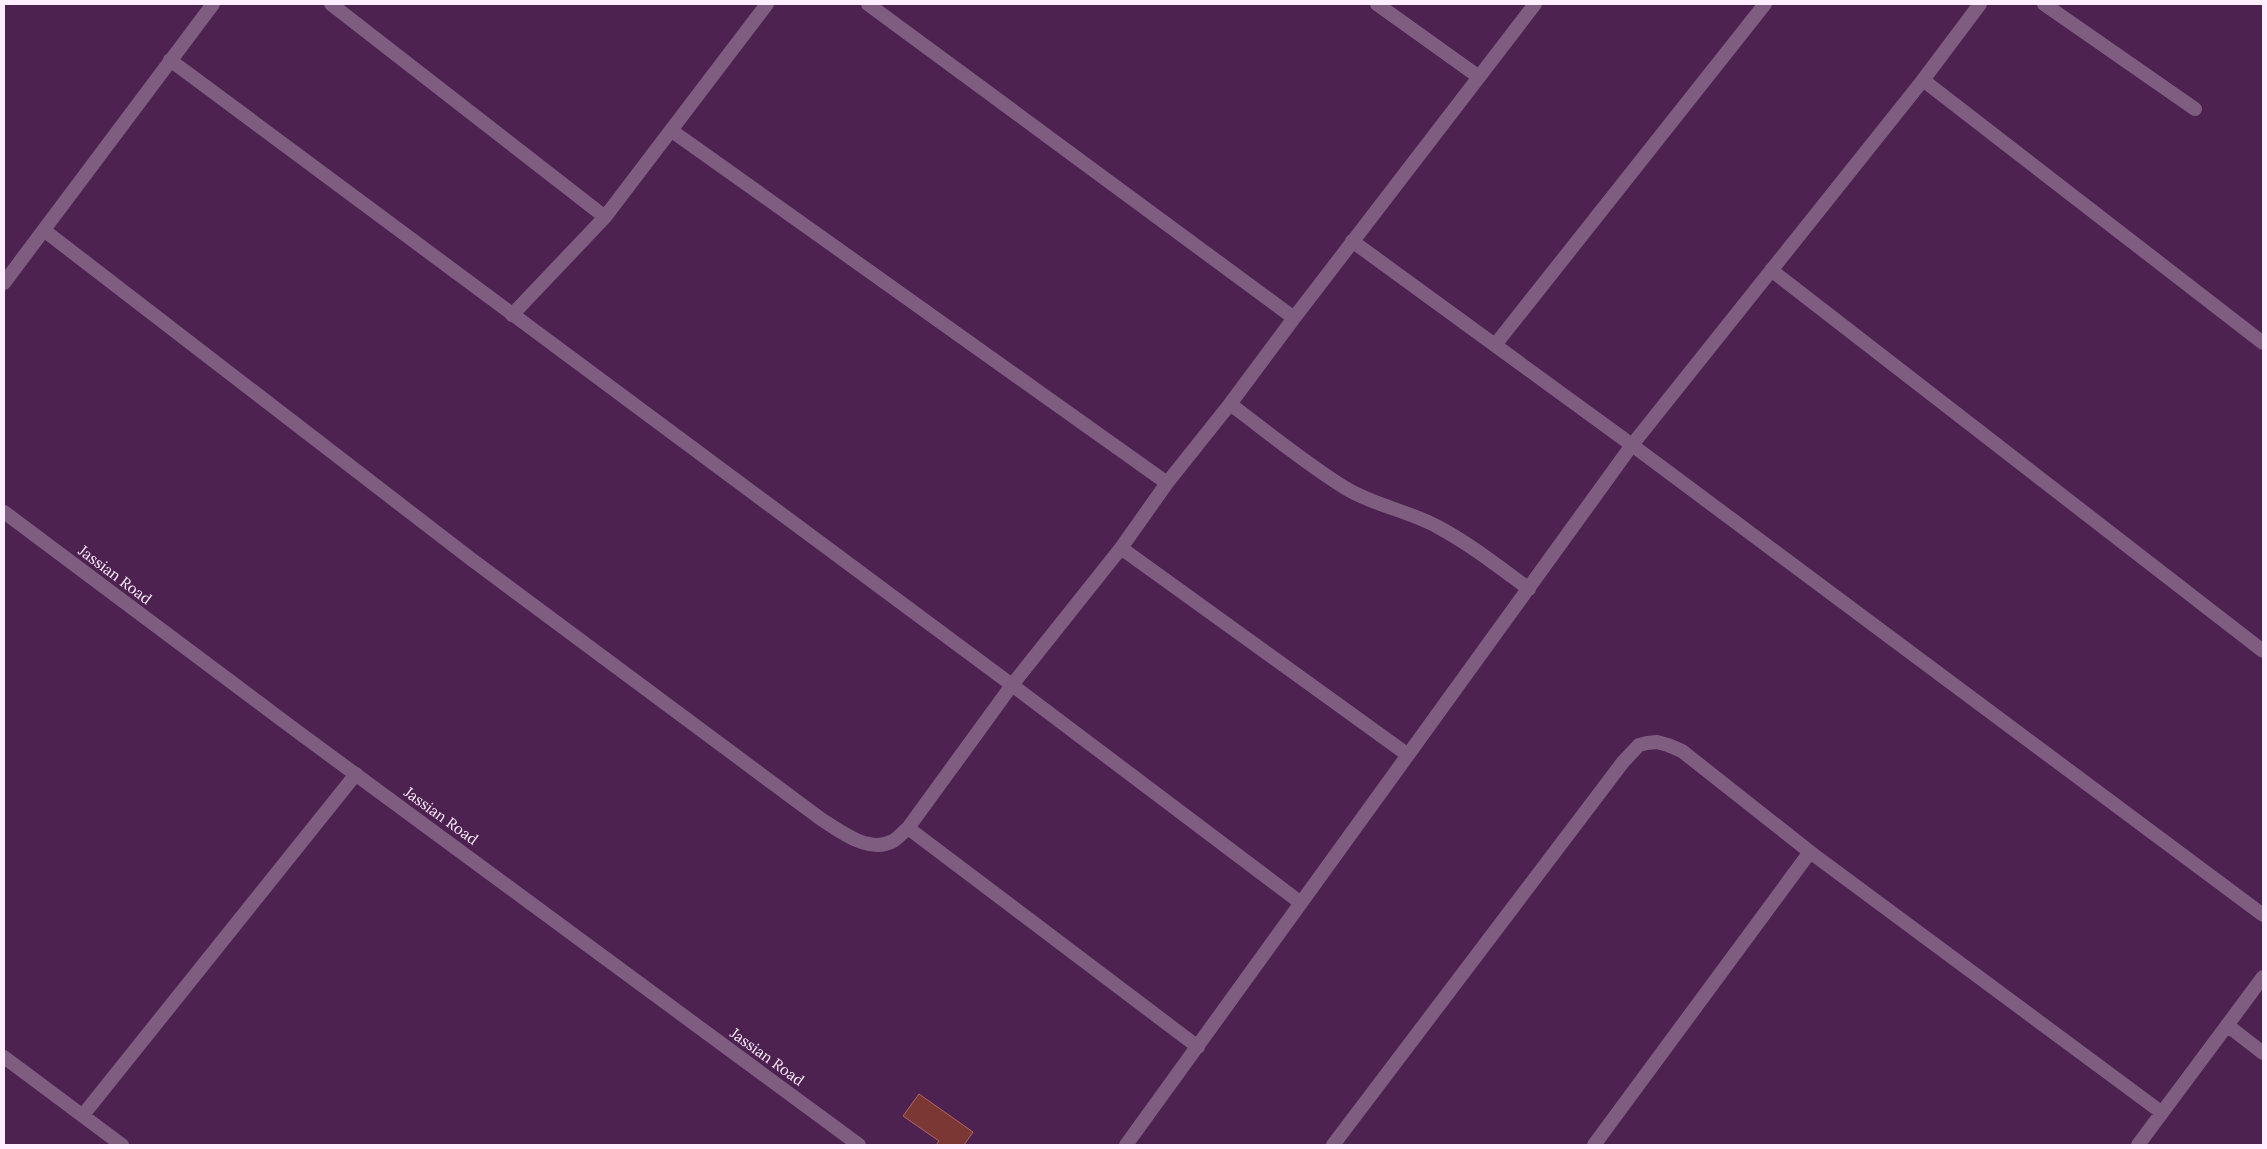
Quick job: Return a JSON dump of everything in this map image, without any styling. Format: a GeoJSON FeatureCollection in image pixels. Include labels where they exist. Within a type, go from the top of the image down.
{"type":"FeatureCollection","features":[{"type":"Feature","properties":{"kind":"street"},"geometry":{"type":"LineString","coordinates":[[4,283],[213,4]]}},
{"type":"Feature","properties":{"kind":"street"},"geometry":{"type":"LineString","coordinates":[[331,4],[605,217]]}},
{"type":"Feature","properties":{"kind":"street"},"geometry":{"type":"LineString","coordinates":[[512,315],[605,217],[767,4]]}},
{"type":"Feature","properties":{"kind":"street"},"geometry":{"type":"LineString","coordinates":[[868,4],[1294,318]]}},
{"type":"Feature","properties":{"kind":"street"},"geometry":{"type":"LineString","coordinates":[[1377,4],[1479,77]]}},
{"type":"Feature","properties":{"kind":"street"},"geometry":{"type":"LineString","coordinates":[[44,231],[471,559],[822,819],[846,836],[877,844],[892,841],[908,828],[1012,685],[1121,548],[1167,483],[1230,404],[1352,241],[1535,4]]}},
{"type":"Feature","properties":{"kind":"street"},"geometry":{"type":"LineString","coordinates":[[1495,345],[1765,4]]}},
{"type":"Feature","properties":{"kind":"street"},"geometry":{"type":"LineString","coordinates":[[1126,1145],[1632,445],[1923,80],[1980,4]]}},
{"type":"Feature","properties":{"kind":"street"},"geometry":{"type":"LineString","coordinates":[[2044,4],[2195,108]]}},
{"type":"Feature","properties":{"kind":"street"},"geometry":{"type":"LineString","coordinates":[[170,60],[1012,685],[1301,903]]}},
{"type":"Feature","properties":{"kind":"street"},"geometry":{"type":"LineString","coordinates":[[1923,80],[2263,343]]}},
{"type":"Feature","properties":{"kind":"street"},"geometry":{"type":"LineString","coordinates":[[672,131],[1167,483]]}},
{"type":"Feature","properties":{"kind":"street"},"geometry":{"type":"LineString","coordinates":[[1352,241],[1632,445],[2263,915]]}},
{"type":"Feature","properties":{"kind":"street"},"geometry":{"type":"LineString","coordinates":[[1772,270],[2263,651]]}},
{"type":"Feature","properties":{"kind":"street"},"geometry":{"type":"LineString","coordinates":[[1230,404],[1334,481],[1384,507],[1410,514],[1437,526],[1529,588]]}},
{"type":"Feature","properties":{"kind":"street","name":"Jassian Road"},"geometry":{"type":"LineString","coordinates":[[4,512],[860,1145]]}},
{"type":"Feature","properties":{"kind":"street"},"geometry":{"type":"LineString","coordinates":[[1121,548],[1408,755]]}},
{"type":"Feature","properties":{"kind":"street"},"geometry":{"type":"LineString","coordinates":[[1333,1145],[1623,762],[1639,745],[1657,742],[1682,751],[1810,852],[2161,1112]]}},
{"type":"Feature","properties":{"kind":"street"},"geometry":{"type":"LineString","coordinates":[[82,1115],[356,774]]}},
{"type":"Feature","properties":{"kind":"street"},"geometry":{"type":"LineString","coordinates":[[908,828],[1198,1047]]}},
{"type":"Feature","properties":{"kind":"street"},"geometry":{"type":"LineString","coordinates":[[1594,1145],[1810,852]]}},
{"type":"Feature","properties":{"kind":"street"},"geometry":{"type":"LineString","coordinates":[[2138,1145],[2263,977]]}},
{"type":"Feature","properties":{"kind":"street"},"geometry":{"type":"LineString","coordinates":[[2227,1025],[2263,1053]]}},
{"type":"Feature","properties":{"kind":"street"},"geometry":{"type":"LineString","coordinates":[[4,1057],[122,1145]]}},
{"type":"Feature","properties":{"kind":"building"},"geometry":{"type":"Polygon","coordinates":[[[919,1094],[973,1132],[964,1145],[936,1145],[939,1141],[903,1116],[919,1094]]]}}]}
